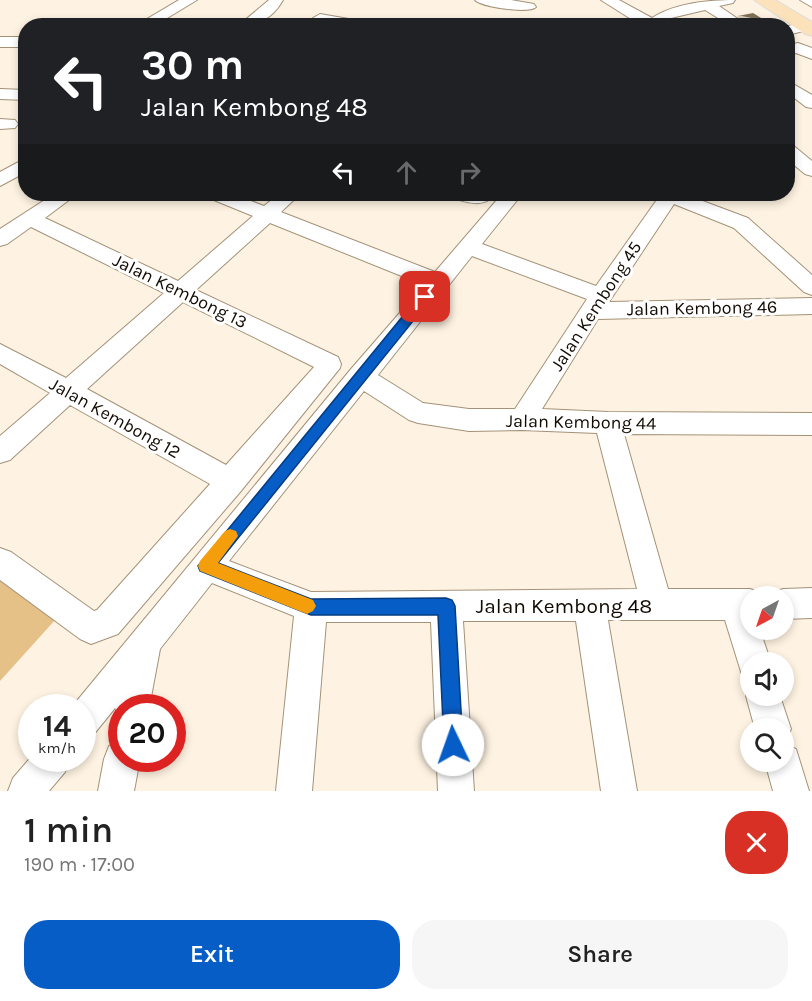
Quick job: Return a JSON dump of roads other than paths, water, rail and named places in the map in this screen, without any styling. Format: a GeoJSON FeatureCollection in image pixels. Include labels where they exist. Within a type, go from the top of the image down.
{"type":"FeatureCollection","features":[{"type":"Feature","properties":{"kind":"main road"},"geometry":{"type":"LineString","coordinates":[[763,0],[793,18]]}},
{"type":"Feature","properties":{"kind":"main road"},"geometry":{"type":"LineString","coordinates":[[795,19],[809,28]]}},
{"type":"Feature","properties":{"kind":"street"},"geometry":{"type":"LineString","coordinates":[[157,18],[190,0]]}},
{"type":"Feature","properties":{"kind":"street"},"geometry":{"type":"LineString","coordinates":[[256,18],[272,7],[276,0]]}},
{"type":"Feature","properties":{"kind":"street"},"geometry":{"type":"LineString","coordinates":[[318,18],[328,0]]}},
{"type":"Feature","properties":{"kind":"street"},"geometry":{"type":"LineString","coordinates":[[482,0],[533,3]]}},
{"type":"Feature","properties":{"kind":"street"},"geometry":{"type":"LineString","coordinates":[[608,0],[627,18]]}},
{"type":"Feature","properties":{"kind":"street"},"geometry":{"type":"LineString","coordinates":[[658,0],[688,18]]}},
{"type":"Feature","properties":{"kind":"street"},"geometry":{"type":"LineString","coordinates":[[664,18],[679,12],[728,0]]}},
{"type":"Feature","properties":{"kind":"street"},"geometry":{"type":"LineString","coordinates":[[807,0],[812,3]]}},
{"type":"Feature","properties":{"kind":"street"},"geometry":{"type":"LineString","coordinates":[[518,18],[533,3]]}},
{"type":"Feature","properties":{"kind":"street"},"geometry":{"type":"LineString","coordinates":[[707,5],[729,18]]}},
{"type":"Feature","properties":{"kind":"street"},"geometry":{"type":"LineString","coordinates":[[0,42],[18,42]]}},
{"type":"Feature","properties":{"kind":"street"},"geometry":{"type":"LineString","coordinates":[[795,49],[812,54]]}},
{"type":"Feature","properties":{"kind":"street"},"geometry":{"type":"LineString","coordinates":[[795,91],[812,103]]}},
{"type":"Feature","properties":{"kind":"street"},"geometry":{"type":"LineString","coordinates":[[0,94],[18,95]]}},
{"type":"Feature","properties":{"kind":"street"},"geometry":{"type":"LineString","coordinates":[[795,157],[811,168]]}},
{"type":"Feature","properties":{"kind":"street"},"geometry":{"type":"LineString","coordinates":[[0,180],[18,169]]}},
{"type":"Feature","properties":{"kind":"street"},"geometry":{"type":"LineString","coordinates":[[0,239],[57,201]]}},
{"type":"Feature","properties":{"kind":"street"},"geometry":{"type":"LineString","coordinates":[[234,201],[438,282]]}},
{"type":"Feature","properties":{"kind":"street"},"geometry":{"type":"LineString","coordinates":[[0,452],[282,201]]}},
{"type":"Feature","properties":{"kind":"street"},"geometry":{"type":"LineString","coordinates":[[96,705],[360,376],[506,201]]}},
{"type":"Feature","properties":{"kind":"street","name":"Jalan Kembong 45"},"geometry":{"type":"LineString","coordinates":[[522,419],[596,303],[665,201]]}},
{"type":"Feature","properties":{"kind":"street"},"geometry":{"type":"LineString","coordinates":[[687,201],[741,223],[803,268],[812,287]]}},
{"type":"Feature","properties":{"kind":"street","name":"Jalan Kembong 13"},"geometry":{"type":"LineString","coordinates":[[31,219],[329,364],[231,482]]}},
{"type":"Feature","properties":{"kind":"street"},"geometry":{"type":"LineString","coordinates":[[468,247],[596,303]]}},
{"type":"Feature","properties":{"kind":"street","name":"Jalan Kembong 46"},"geometry":{"type":"LineString","coordinates":[[596,303],[812,306]]}},
{"type":"Feature","properties":{"kind":"street","name":"Jalan Kembong 12"},"geometry":{"type":"LineString","coordinates":[[0,354],[231,482]]}},
{"type":"Feature","properties":{"kind":"street","name":"Jalan Kembong 44"},"geometry":{"type":"LineString","coordinates":[[360,376],[418,412],[469,420],[812,424]]}},
{"type":"Feature","properties":{"kind":"street"},"geometry":{"type":"LineString","coordinates":[[608,423],[657,605]]}},
{"type":"Feature","properties":{"kind":"street"},"geometry":{"type":"LineString","coordinates":[[0,562],[91,628],[100,627],[113,618],[231,482]]}},
{"type":"Feature","properties":{"kind":"street","name":"Jalan Kembong 48"},"geometry":{"type":"LineString","coordinates":[[206,566],[311,607],[740,604]]}},
{"type":"Feature","properties":{"kind":"street"},"geometry":{"type":"LineString","coordinates":[[794,604],[812,603]]}},
{"type":"Feature","properties":{"kind":"street"},"geometry":{"type":"LineString","coordinates":[[590,605],[619,791]]}},
{"type":"Feature","properties":{"kind":"street"},"geometry":{"type":"LineString","coordinates":[[446,606],[456,791]]}},
{"type":"Feature","properties":{"kind":"street"},"geometry":{"type":"LineString","coordinates":[[294,791],[311,607]]}},
{"type":"Feature","properties":{"kind":"street"},"geometry":{"type":"LineString","coordinates":[[135,694],[144,645]]}},
{"type":"Feature","properties":{"kind":"street"},"geometry":{"type":"LineString","coordinates":[[26,791],[41,772]]}},
{"type":"Feature","properties":{"kind":"street"},"geometry":{"type":"LineString","coordinates":[[116,791],[120,772]]}},
{"type":"Feature","properties":{"kind":"street"},"geometry":{"type":"LineString","coordinates":[[786,772],[792,791]]}}]}
